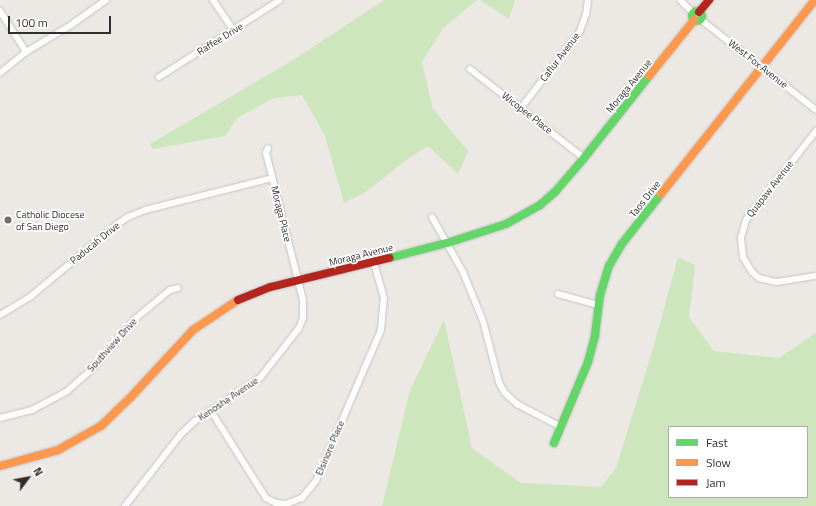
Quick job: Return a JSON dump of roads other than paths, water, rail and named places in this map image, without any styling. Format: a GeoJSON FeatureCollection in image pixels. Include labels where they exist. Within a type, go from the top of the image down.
{"type":"FeatureCollection","features":[{"type":"Feature","properties":{"kind":"main road","name":"Moraga Avenue"},"geometry":{"type":"LineString","coordinates":[[0,466],[58,450],[84,437],[101,426],[130,398],[193,330],[215,314],[239,300],[271,288],[446,243],[506,224],[540,205],[555,192],[584,158],[709,0]]}},
{"type":"Feature","properties":{"kind":"main road","name":"Taos Drive"},"geometry":{"type":"LineString","coordinates":[[554,443],[588,362],[600,295],[609,266],[621,245],[815,0]]}},
{"type":"Feature","properties":{"kind":"street"},"geometry":{"type":"LineString","coordinates":[[0,73],[26,52],[71,25],[106,0]]}},
{"type":"Feature","properties":{"kind":"street"},"geometry":{"type":"LineString","coordinates":[[214,0],[233,30]]}},
{"type":"Feature","properties":{"kind":"street","name":"Raffee Drive"},"geometry":{"type":"LineString","coordinates":[[159,77],[280,0]]}},
{"type":"Feature","properties":{"kind":"street","name":"Caflur Avenue"},"geometry":{"type":"LineString","coordinates":[[521,108],[580,31],[586,14],[588,0]]}},
{"type":"Feature","properties":{"kind":"street","name":"West Fox Avenue"},"geometry":{"type":"LineString","coordinates":[[680,0],[697,16],[816,110]]}},
{"type":"Feature","properties":{"kind":"street"},"geometry":{"type":"LineString","coordinates":[[0,10],[26,52]]}},
{"type":"Feature","properties":{"kind":"street","name":"Wicopee Place"},"geometry":{"type":"LineString","coordinates":[[470,69],[584,158]]}},
{"type":"Feature","properties":{"kind":"street","name":"Quapaw Avenue"},"geometry":{"type":"LineString","coordinates":[[816,131],[746,220],[741,238],[743,257],[752,272],[759,278],[777,282],[816,276]]}},
{"type":"Feature","properties":{"kind":"street","name":"Moraga Place"},"geometry":{"type":"LineString","coordinates":[[268,148],[266,153],[298,281]]}},
{"type":"Feature","properties":{"kind":"street","name":"Paducah Drive"},"geometry":{"type":"LineString","coordinates":[[0,315],[30,297],[115,226],[128,217],[145,210],[272,178]]}},
{"type":"Feature","properties":{"kind":"street"},"geometry":{"type":"LineString","coordinates":[[432,217],[463,272],[483,321],[499,382],[504,392],[517,404],[561,427]]}},
{"type":"Feature","properties":{"kind":"street","name":"Elsinore Place"},"geometry":{"type":"LineString","coordinates":[[211,411],[266,498],[276,503],[286,504],[302,498],[316,481],[381,330],[384,298],[374,262]]}},
{"type":"Feature","properties":{"kind":"street","name":"Kenosha Avenue"},"geometry":{"type":"LineString","coordinates":[[125,506],[181,434],[195,421],[260,378],[299,328],[303,318],[303,300],[298,281]]}},
{"type":"Feature","properties":{"kind":"street","name":"Southview Drive"},"geometry":{"type":"LineString","coordinates":[[0,418],[32,410],[67,391],[91,370],[136,318],[170,290],[178,288]]}},
{"type":"Feature","properties":{"kind":"street"},"geometry":{"type":"LineString","coordinates":[[558,294],[598,305]]}},
{"type":"Feature","properties":{"kind":"place","name":"Catholic Diocese of San Diego"},"geometry":{"type":"Point","coordinates":[8,220]}}]}
